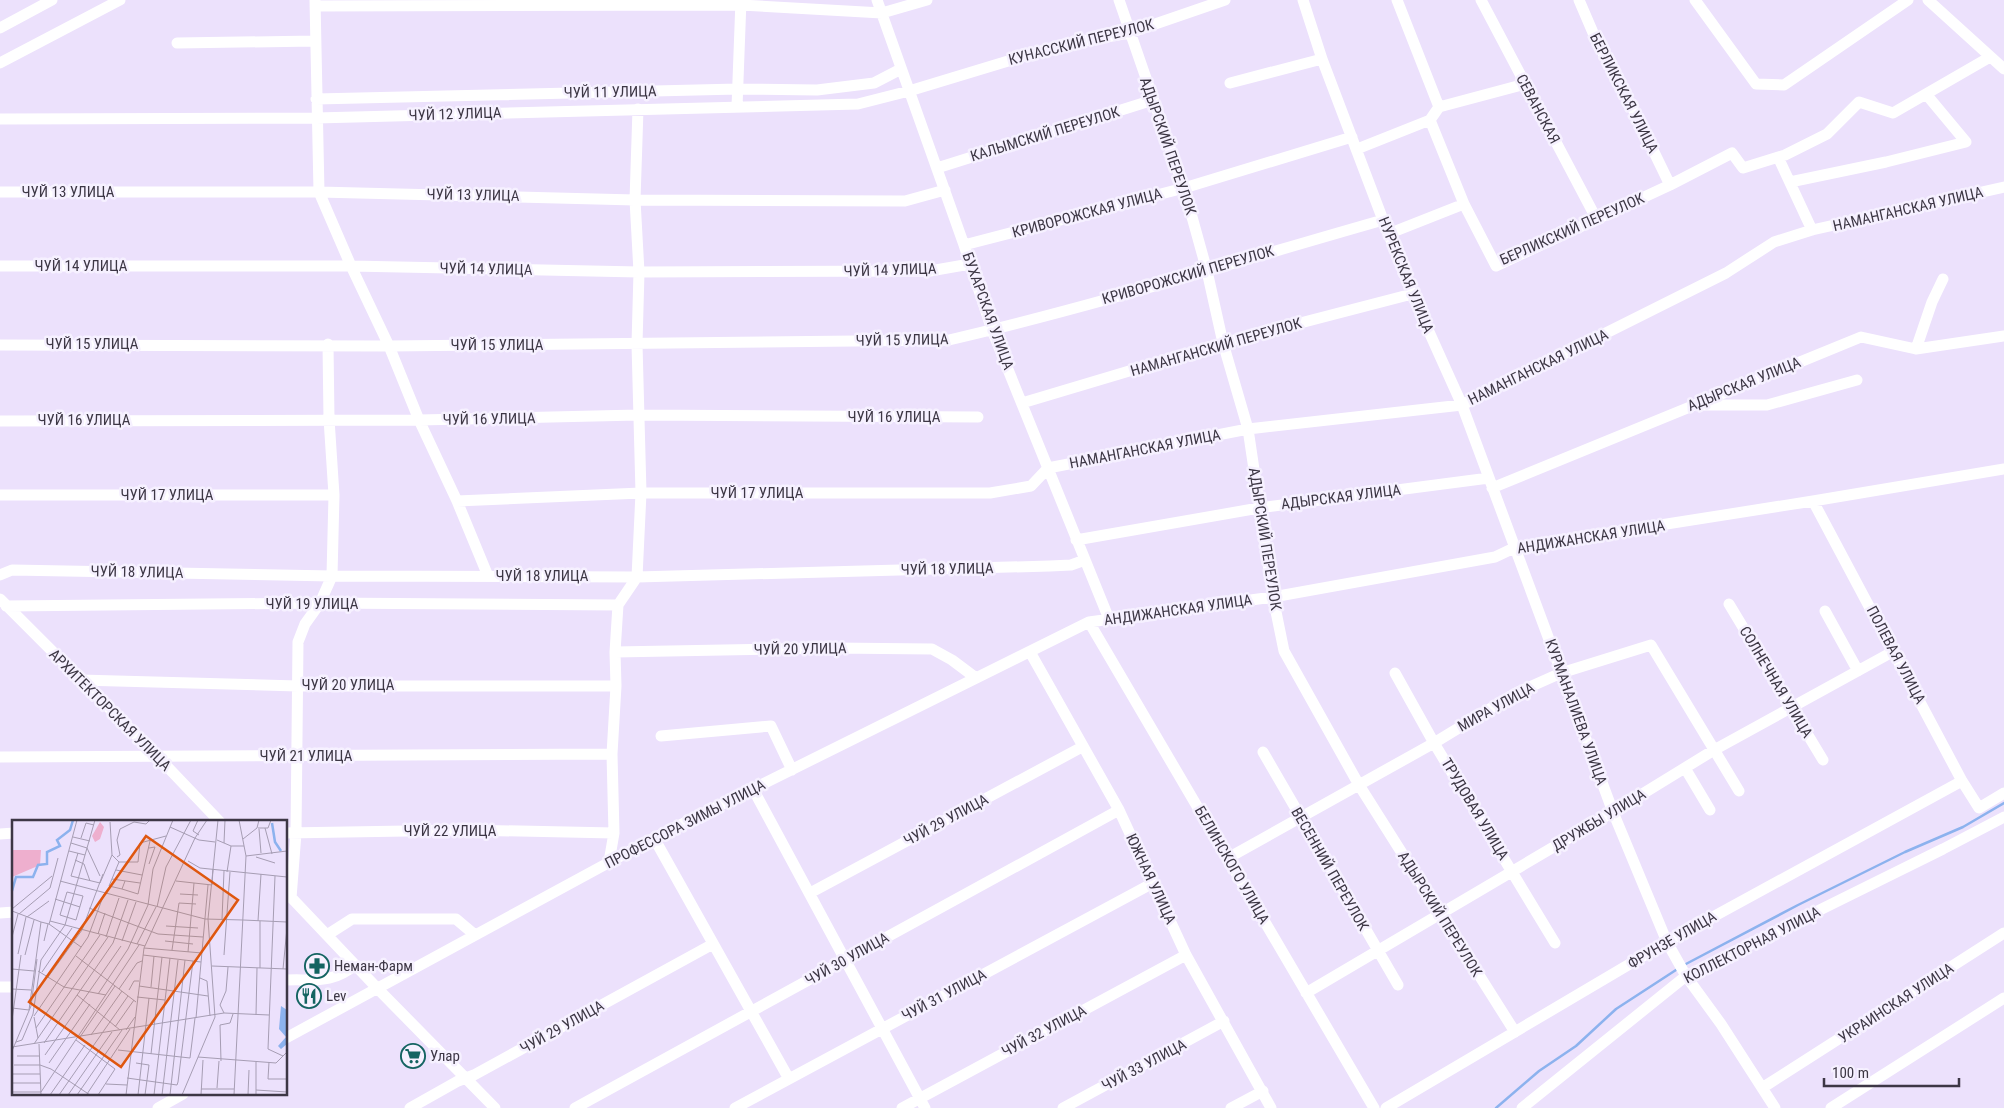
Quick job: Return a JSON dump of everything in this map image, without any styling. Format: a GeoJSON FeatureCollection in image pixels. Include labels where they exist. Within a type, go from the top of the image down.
{"type":"FeatureCollection","features":[{"type":"Feature","properties":{"kind":"street"},"geometry":{"type":"LineString","coordinates":[[0,28],[52,0]]}},
{"type":"Feature","properties":{"kind":"street"},"geometry":{"type":"LineString","coordinates":[[0,63],[120,0]]}},
{"type":"Feature","properties":{"kind":"street","name":"БУХАРСКАЯ УЛИЦА"},"geometry":{"type":"LineString","coordinates":[[877,0],[992,330],[1108,619]]}},
{"type":"Feature","properties":{"kind":"street"},"geometry":{"type":"LineString","coordinates":[[488,576],[458,501],[419,420],[389,346],[319,192],[315,3],[741,2],[882,13],[927,0]]}},
{"type":"Feature","properties":{"kind":"street","name":"АДЫРСКИЙ ПЕРЕУЛОК"},"geometry":{"type":"LineString","coordinates":[[1119,0],[1184,188],[1207,270],[1223,343],[1248,429],[1273,597],[1284,651],[1359,785],[1515,1032]]}},
{"type":"Feature","properties":{"kind":"street","name":"КУНАССКИЙ ПЕРЕУЛОК"},"geometry":{"type":"LineString","coordinates":[[909,91],[1061,45],[1129,33],[1224,0]]}},
{"type":"Feature","properties":{"kind":"street","name":"НУРЕКСКАЯ УЛИЦА"},"geometry":{"type":"LineString","coordinates":[[1303,0],[1322,59],[1388,234],[1412,294],[1462,405],[1514,548]]}},
{"type":"Feature","properties":{"kind":"street"},"geometry":{"type":"LineString","coordinates":[[1397,0],[1439,107]]}},
{"type":"Feature","properties":{"kind":"street","name":"СЕВАНСКАЯ"},"geometry":{"type":"LineString","coordinates":[[1482,0],[1524,84],[1596,218]]}},
{"type":"Feature","properties":{"kind":"street","name":"БЕРЛИКСКАЯ УЛИЦА"},"geometry":{"type":"LineString","coordinates":[[1579,0],[1670,185]]}},
{"type":"Feature","properties":{"kind":"street"},"geometry":{"type":"LineString","coordinates":[[1695,0],[1756,84],[1784,86],[1908,0]]}},
{"type":"Feature","properties":{"kind":"street"},"geometry":{"type":"LineString","coordinates":[[1928,0],[2004,69]]}},
{"type":"Feature","properties":{"kind":"street"},"geometry":{"type":"LineString","coordinates":[[737,106],[741,2]]}},
{"type":"Feature","properties":{"kind":"street"},"geometry":{"type":"LineString","coordinates":[[178,44],[315,41]]}},
{"type":"Feature","properties":{"kind":"street"},"geometry":{"type":"LineString","coordinates":[[1670,185],[1732,153],[1743,168],[1778,158],[1827,134],[1859,102],[1893,113],[1990,57]]}},
{"type":"Feature","properties":{"kind":"street"},"geometry":{"type":"LineString","coordinates":[[1230,83],[1322,59]]}},
{"type":"Feature","properties":{"kind":"street","name":"ЧУЙ 11 УЛИЦА"},"geometry":{"type":"LineString","coordinates":[[316,99],[738,89],[817,90],[874,83],[901,69]]}},
{"type":"Feature","properties":{"kind":"street"},"geometry":{"type":"LineString","coordinates":[[1357,149],[1430,120],[1439,107],[1524,84]]}},
{"type":"Feature","properties":{"kind":"street","name":"ЧУЙ 12 УЛИЦА"},"geometry":{"type":"LineString","coordinates":[[0,119],[316,118],[858,104],[909,91]]}},
{"type":"Feature","properties":{"kind":"street"},"geometry":{"type":"LineString","coordinates":[[1790,182],[1886,162],[1966,142],[1926,94]]}},
{"type":"Feature","properties":{"kind":"street","name":"КАЛЫМСКИЙ ПЕРЕУЛОК"},"geometry":{"type":"LineString","coordinates":[[937,168],[1153,100]]}},
{"type":"Feature","properties":{"kind":"street"},"geometry":{"type":"LineString","coordinates":[[610,862],[614,834],[612,754],[618,605],[637,576],[641,493],[637,344],[639,272],[635,200],[638,109]]}},
{"type":"Feature","properties":{"kind":"street","name":"БЕРЛИКСКИЙ ПЕРЕУЛОК"},"geometry":{"type":"LineString","coordinates":[[1430,120],[1464,204],[1496,266],[1670,185]]}},
{"type":"Feature","properties":{"kind":"street","name":"КРИВОРОЖСКАЯ УЛИЦА"},"geometry":{"type":"LineString","coordinates":[[964,246],[1184,188],[1352,137]]}},
{"type":"Feature","properties":{"kind":"street"},"geometry":{"type":"LineString","coordinates":[[1778,158],[1812,230]]}},
{"type":"Feature","properties":{"kind":"street","name":"НАМАНГАНСКАЯ УЛИЦА"},"geometry":{"type":"LineString","coordinates":[[1048,468],[1248,429],[1462,405],[1726,273],[1774,242],[1812,230],[2004,187]]}},
{"type":"Feature","properties":{"kind":"street","name":"ЧУЙ 13 УЛИЦА"},"geometry":{"type":"LineString","coordinates":[[0,192],[319,192],[635,200],[905,201],[944,190]]}},
{"type":"Feature","properties":{"kind":"street"},"geometry":{"type":"LineString","coordinates":[[1388,234],[1464,204]]}},
{"type":"Feature","properties":{"kind":"street","name":"КРИВОРОЖСКИЙ ПЕРЕУЛОК"},"geometry":{"type":"LineString","coordinates":[[992,330],[1383,220]]}},
{"type":"Feature","properties":{"kind":"street","name":"ЧУЙ 14 УЛИЦА"},"geometry":{"type":"LineString","coordinates":[[0,266],[351,266],[639,272],[930,271],[970,264]]}},
{"type":"Feature","properties":{"kind":"street"},"geometry":{"type":"LineString","coordinates":[[1916,350],[1942,279]]}},
{"type":"Feature","properties":{"kind":"street","name":"НАМАНГАНСКИЙ ПЕРЕУЛОК"},"geometry":{"type":"LineString","coordinates":[[1022,403],[1223,343],[1412,294]]}},
{"type":"Feature","properties":{"kind":"street","name":"ЧУЙ 15 УЛИЦА"},"geometry":{"type":"LineString","coordinates":[[0,345],[328,344],[389,346],[949,340],[992,330]]}},
{"type":"Feature","properties":{"kind":"street","name":"АДЫРСКАЯ УЛИЦА"},"geometry":{"type":"LineString","coordinates":[[1076,540],[1259,508],[1490,483],[1694,405],[1861,337],[1916,350],[2004,336]]}},
{"type":"Feature","properties":{"kind":"street"},"geometry":{"type":"LineString","coordinates":[[328,344],[329,419],[334,495],[332,576],[320,604],[305,624],[298,642],[297,756],[291,833],[291,901],[327,935],[495,1108]]}},
{"type":"Feature","properties":{"kind":"street"},"geometry":{"type":"LineString","coordinates":[[1694,405],[1767,405],[1857,380]]}},
{"type":"Feature","properties":{"kind":"street","name":"ЧУЙ 16 УЛИЦА"},"geometry":{"type":"LineString","coordinates":[[0,421],[419,420],[638,415],[978,417]]}},
{"type":"Feature","properties":{"kind":"street","name":"ЧУЙ 17 УЛИЦА"},"geometry":{"type":"LineString","coordinates":[[458,501],[641,493],[990,493],[1030,486],[1048,468]]}},
{"type":"Feature","properties":{"kind":"street","name":"АНДИЖАНСКАЯ УЛИЦА"},"geometry":{"type":"LineString","coordinates":[[1089,622],[1273,597],[1495,557],[1514,548],[2004,469]]}},
{"type":"Feature","properties":{"kind":"street","name":"ЧУЙ 17 УЛИЦА"},"geometry":{"type":"LineString","coordinates":[[0,495],[334,495]]}},
{"type":"Feature","properties":{"kind":"street","name":"ПОЛЕВАЯ УЛИЦА"},"geometry":{"type":"LineString","coordinates":[[1813,501],[1962,781],[1980,808],[2004,793]]}},
{"type":"Feature","properties":{"kind":"street","name":"КУРМАНАЛИЕВА УЛИЦА"},"geometry":{"type":"LineString","coordinates":[[1514,548],[1613,812],[1667,942],[1686,976],[1721,1024],[1775,1108]]}},
{"type":"Feature","properties":{"kind":"street","name":"ЧУЙ 18 УЛИЦА"},"geometry":{"type":"LineString","coordinates":[[0,575],[12,570],[332,576],[637,576],[1050,566],[1072,565],[1085,560]]}},
{"type":"Feature","properties":{"kind":"street","name":"ЧУЙ 19 УЛИЦА"},"geometry":{"type":"LineString","coordinates":[[3,603],[618,605]]}},
{"type":"Feature","properties":{"kind":"street","name":"АРХИТЕКТОРСКАЯ УЛИЦА"},"geometry":{"type":"LineString","coordinates":[[3,603],[157,756],[218,820]]}},
{"type":"Feature","properties":{"kind":"street","name":"СОЛНЕЧНАЯ УЛИЦА"},"geometry":{"type":"LineString","coordinates":[[1729,604],[1823,760]]}},
{"type":"Feature","properties":{"kind":"street"},"geometry":{"type":"LineString","coordinates":[[1825,611],[1858,671]]}},
{"type":"Feature","properties":{"kind":"street","name":"ПРОФЕССОРА ЗИМЫ УЛИЦА"},"geometry":{"type":"LineString","coordinates":[[288,1037],[654,838],[1089,622]]}},
{"type":"Feature","properties":{"kind":"street","name":"БЕЛИНСКОГО УЛИЦА"},"geometry":{"type":"LineString","coordinates":[[1089,622],[1374,1108]]}},
{"type":"Feature","properties":{"kind":"street","name":"МИРА УЛИЦА"},"geometry":{"type":"LineString","coordinates":[[1228,858],[1434,742],[1516,692],[1561,673],[1651,645],[1739,791]]}},
{"type":"Feature","properties":{"kind":"street","name":"ЧУЙ 20 УЛИЦА"},"geometry":{"type":"LineString","coordinates":[[615,652],[833,648],[932,649],[952,660],[976,678]]}},
{"type":"Feature","properties":{"kind":"street","name":"ДРУЖБЫ УЛИЦА"},"geometry":{"type":"LineString","coordinates":[[1306,993],[1613,812],[1714,750],[1894,651]]}},
{"type":"Feature","properties":{"kind":"street","name":"ЮЖНАЯ УЛИЦА"},"geometry":{"type":"LineString","coordinates":[[1030,652],[1118,810],[1186,955],[1271,1108]]}},
{"type":"Feature","properties":{"kind":"street","name":"ТРУДОВАЯ УЛИЦА"},"geometry":{"type":"LineString","coordinates":[[1396,674],[1434,742],[1556,943]]}},
{"type":"Feature","properties":{"kind":"street","name":"ЧУЙ 20 УЛИЦА"},"geometry":{"type":"LineString","coordinates":[[80,680],[298,686],[616,686]]}},
{"type":"Feature","properties":{"kind":"street"},"geometry":{"type":"LineString","coordinates":[[661,736],[771,726],[792,770]]}},
{"type":"Feature","properties":{"kind":"street","name":"ЧУЙ 29 УЛИЦА"},"geometry":{"type":"LineString","coordinates":[[810,893],[1082,747]]}},
{"type":"Feature","properties":{"kind":"street","name":"ВЕСЕННИЙ ПЕРЕУЛОК"},"geometry":{"type":"LineString","coordinates":[[1263,752],[1398,986]]}},
{"type":"Feature","properties":{"kind":"street","name":"ЧУЙ 21 УЛИЦА"},"geometry":{"type":"LineString","coordinates":[[0,757],[612,754]]}},
{"type":"Feature","properties":{"kind":"street"},"geometry":{"type":"LineString","coordinates":[[1685,768],[1710,810]]}},
{"type":"Feature","properties":{"kind":"street","name":"ФРУНЗЕ УЛИЦА"},"geometry":{"type":"LineString","coordinates":[[1386,1108],[1667,942],[1962,781]]}},
{"type":"Feature","properties":{"kind":"street"},"geometry":{"type":"LineString","coordinates":[[753,789],[922,1103]]}},
{"type":"Feature","properties":{"kind":"street","name":"ЧУЙ 30 УЛИЦА"},"geometry":{"type":"LineString","coordinates":[[575,1108],[1118,810]]}},
{"type":"Feature","properties":{"kind":"street","name":"КОЛЛЕКТОРНАЯ УЛИЦА"},"geometry":{"type":"LineString","coordinates":[[1522,1108],[1686,976],[2004,817]]}},
{"type":"Feature","properties":{"kind":"street","name":"ЧУЙ 22 УЛИЦА"},"geometry":{"type":"LineString","coordinates":[[291,833],[467,830],[614,834]]}},
{"type":"Feature","properties":{"kind":"street"},"geometry":{"type":"LineString","coordinates":[[654,838],[789,1079]]}},
{"type":"Feature","properties":{"kind":"street","name":"ЧУЙ 31 УЛИЦА"},"geometry":{"type":"LineString","coordinates":[[735,1108],[1153,883]]}},
{"type":"Feature","properties":{"kind":"street"},"geometry":{"type":"LineString","coordinates":[[327,935],[352,919],[456,919],[475,935]]}},
{"type":"Feature","properties":{"kind":"street","name":"УКРАИНСКАЯ УЛИЦА"},"geometry":{"type":"LineString","coordinates":[[1762,1088],[2004,933]]}},
{"type":"Feature","properties":{"kind":"street","name":"ЧУЙ 29 УЛИЦА"},"geometry":{"type":"LineString","coordinates":[[410,1108],[713,944]]}},
{"type":"Feature","properties":{"kind":"street","name":"ЧУЙ 32 УЛИЦА"},"geometry":{"type":"LineString","coordinates":[[902,1108],[922,1103],[1186,955]]}},
{"type":"Feature","properties":{"kind":"street"},"geometry":{"type":"LineString","coordinates":[[288,980],[333,978],[344,974],[355,965]]}},
{"type":"Feature","properties":{"kind":"street"},"geometry":{"type":"LineString","coordinates":[[1831,1108],[2004,998]]}},
{"type":"Feature","properties":{"kind":"street","name":"ЧУЙ 33 УЛИЦА"},"geometry":{"type":"LineString","coordinates":[[1063,1108],[1224,1021]]}},
{"type":"Feature","properties":{"kind":"street"},"geometry":{"type":"LineString","coordinates":[[1231,1108],[1263,1092]]}},
{"type":"Feature","properties":{"kind":"street"},"geometry":{"type":"LineString","coordinates":[[158,1108],[179,1099]]}},
{"type":"Feature","properties":{"kind":"waterway"},"geometry":{"type":"LineString","coordinates":[[1684,965],[1798,905],[1905,852],[1963,827],[2004,803]]}},
{"type":"Feature","properties":{"kind":"waterway"},"geometry":{"type":"LineString","coordinates":[[1496,1108],[1539,1071],[1576,1046],[1616,1009],[1679,968]]}},
{"type":"Feature","properties":{"kind":"place","name":"Неман-Фарм"},"geometry":{"type":"Point","coordinates":[317,966]}},
{"type":"Feature","properties":{"kind":"place","name":"Lev"},"geometry":{"type":"Point","coordinates":[309,996]}},
{"type":"Feature","properties":{"kind":"place","name":"Улар"},"geometry":{"type":"Point","coordinates":[413,1056]}}]}
